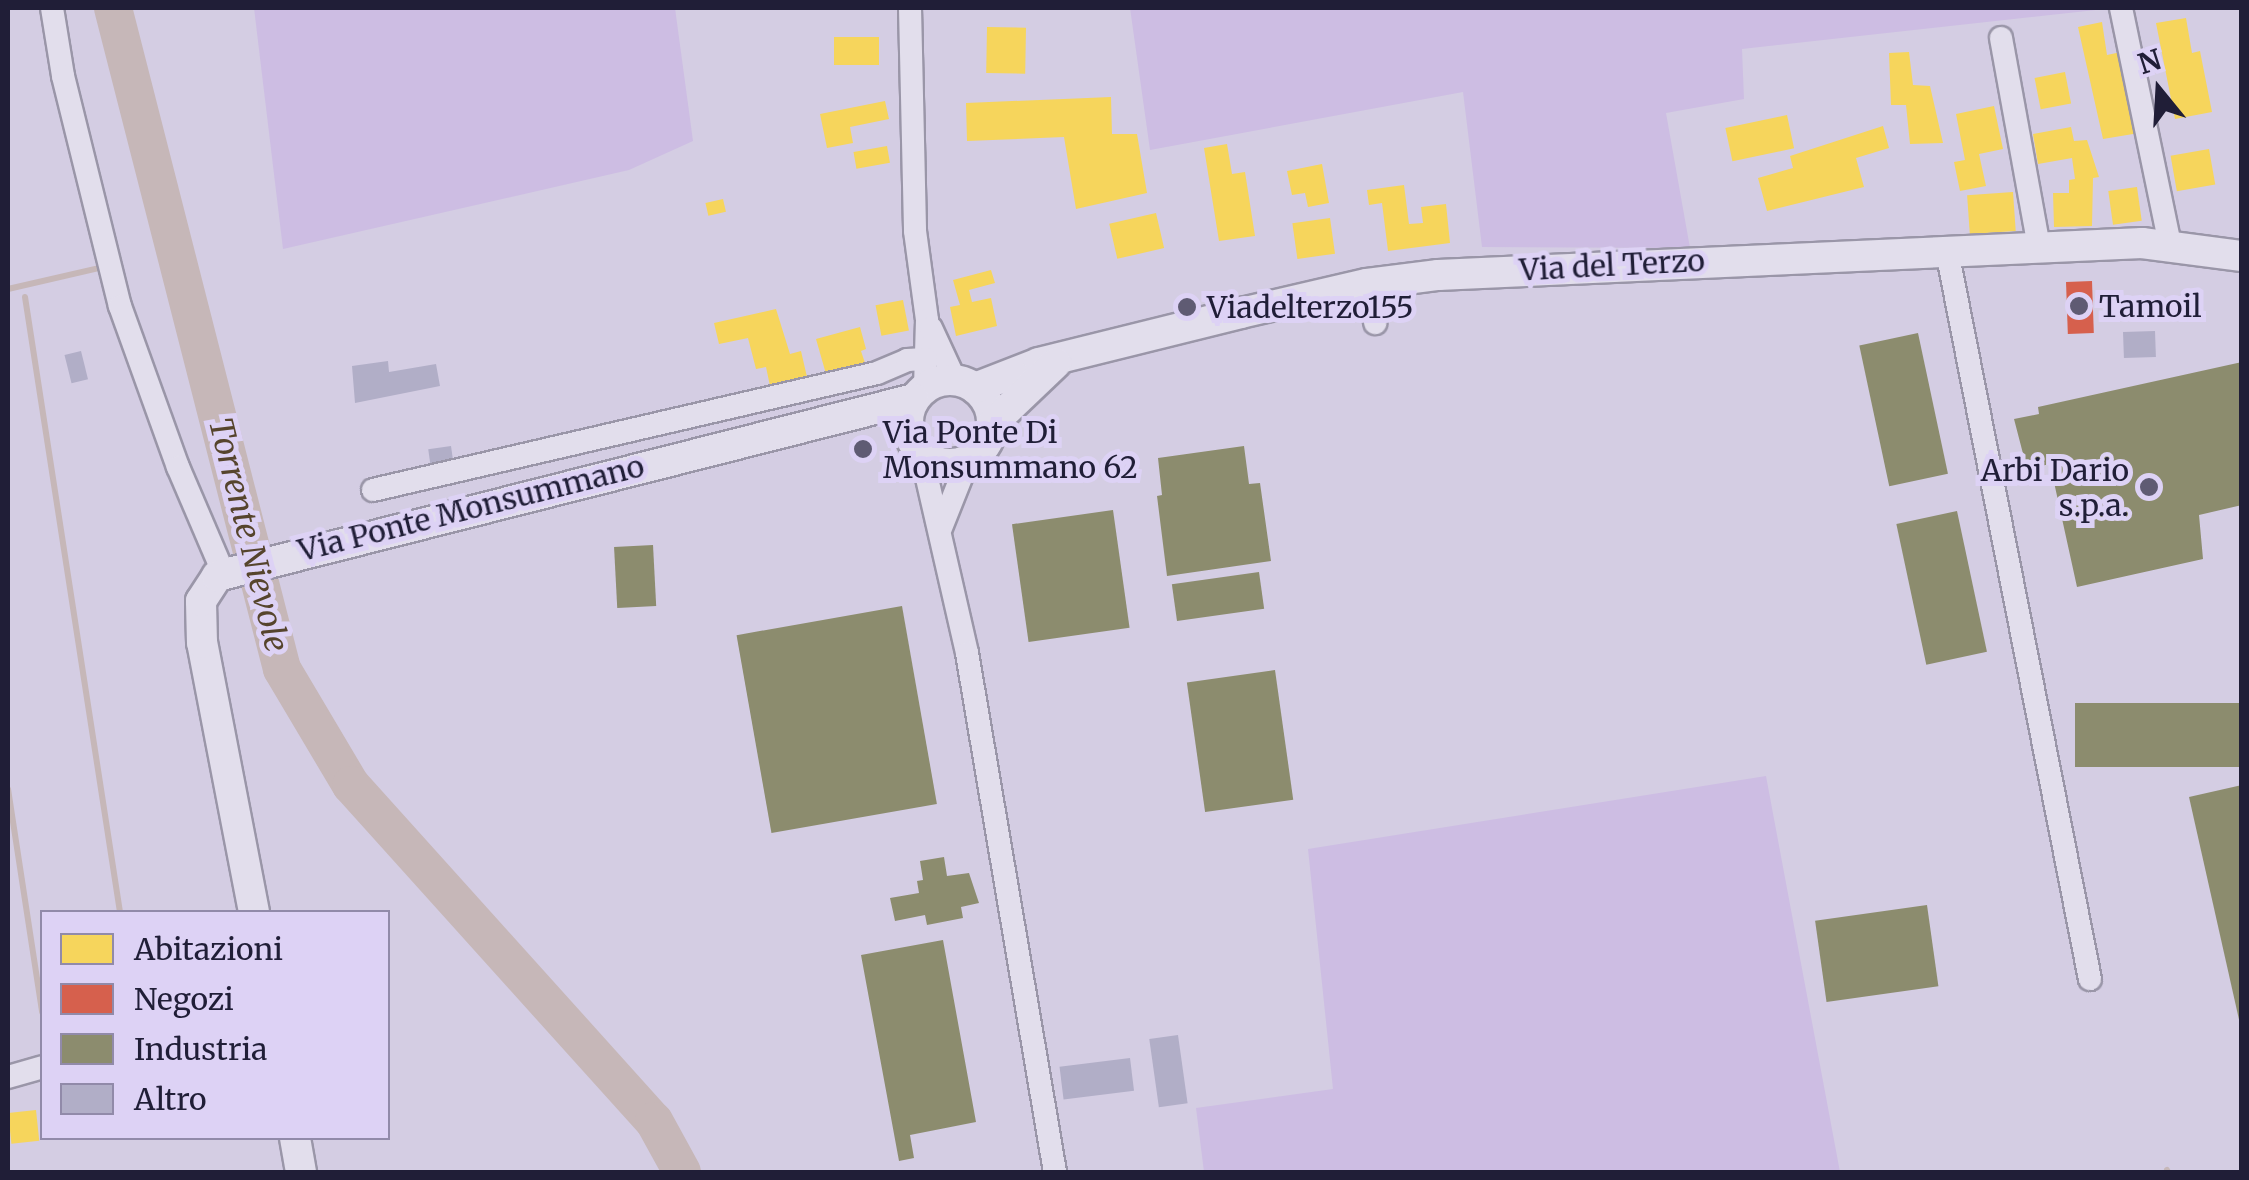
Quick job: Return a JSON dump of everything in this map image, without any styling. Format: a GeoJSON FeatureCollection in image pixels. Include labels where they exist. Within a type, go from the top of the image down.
{"type":"FeatureCollection","features":[{"type":"Feature","properties":{"kind":"street"},"geometry":{"type":"LineString","coordinates":[[52,8],[63,76],[120,306],[172,450],[231,570],[211,582],[202,601],[201,633],[254,910]]}},
{"type":"Feature","properties":{"kind":"street"},"geometry":{"type":"LineString","coordinates":[[910,8],[915,231],[939,383]]}},
{"type":"Feature","properties":{"kind":"street"},"geometry":{"type":"LineString","coordinates":[[2122,8],[2170,244]]}},
{"type":"Feature","properties":{"kind":"street"},"geometry":{"type":"LineString","coordinates":[[2001,38],[2039,248]]}},
{"type":"Feature","properties":{"kind":"street","name":"Via del Terzo"},"geometry":{"type":"LineString","coordinates":[[939,383],[1062,358],[1367,284],[1599,264],[2039,248],[2170,244],[2242,256]]}},
{"type":"Feature","properties":{"kind":"street"},"geometry":{"type":"LineString","coordinates":[[2202,248],[2242,271]]}},
{"type":"Feature","properties":{"kind":"street"},"geometry":{"type":"LineString","coordinates":[[1947,251],[2090,979]]}},
{"type":"Feature","properties":{"kind":"street"},"geometry":{"type":"LineString","coordinates":[[1367,284],[1375,323]]}},
{"type":"Feature","properties":{"kind":"street"},"geometry":{"type":"LineString","coordinates":[[927,320],[939,383]]}},
{"type":"Feature","properties":{"kind":"street"},"geometry":{"type":"LineString","coordinates":[[941,528],[968,460],[983,447],[992,423],[1062,358]]}},
{"type":"Feature","properties":{"kind":"street"},"geometry":{"type":"LineString","coordinates":[[373,490],[877,373],[907,360],[939,383],[989,406],[992,423]]}},
{"type":"Feature","properties":{"kind":"street"},"geometry":{"type":"LineString","coordinates":[[939,383],[908,417],[941,528],[1029,1006],[1055,1172]]}},
{"type":"Feature","properties":{"kind":"street","name":"Via Ponte Monsummano"},"geometry":{"type":"LineString","coordinates":[[231,570],[823,419],[939,383]]}},
{"type":"Feature","properties":{"kind":"street"},"geometry":{"type":"LineString","coordinates":[[809,389],[823,419],[915,443],[948,464],[968,460]]}},
{"type":"Feature","properties":{"kind":"street"},"geometry":{"type":"LineString","coordinates":[[8,1077],[40,1068]]}},
{"type":"Feature","properties":{"kind":"street"},"geometry":{"type":"LineString","coordinates":[[295,1140],[300,1172]]}},
{"type":"Feature","properties":{"kind":"shaded area"},"geometry":{"type":"Polygon","coordinates":[[[254,8],[675,8],[693,141],[629,170],[283,249],[254,8]]]}},
{"type":"Feature","properties":{"kind":"shaded area"},"geometry":{"type":"Polygon","coordinates":[[[1130,8],[2114,8],[1742,49],[1744,99],[1666,113],[1690,248],[1482,247],[1463,92],[1150,150],[1130,8]]]}},
{"type":"Feature","properties":{"kind":"shaded area"},"geometry":{"type":"Polygon","coordinates":[[[1766,776],[1840,1172],[1204,1172],[1196,1108],[1333,1089],[1308,849],[1766,776]]]}},
{"type":"Feature","properties":{"kind":"building: Abitazioni"},"geometry":{"type":"Polygon","coordinates":[[[2186,18],[2192,53],[2200,51],[2212,112],[2175,119],[2156,23],[2186,18]]]}},
{"type":"Feature","properties":{"kind":"building: Abitazioni"},"geometry":{"type":"Polygon","coordinates":[[[2102,22],[2107,55],[2121,52],[2139,133],[2103,139],[2078,27],[2102,22]]]}},
{"type":"Feature","properties":{"kind":"building: Abitazioni"},"geometry":{"type":"Polygon","coordinates":[[[987,27],[1026,28],[1025,74],[986,73],[987,27]]]}},
{"type":"Feature","properties":{"kind":"building: Abitazioni"},"geometry":{"type":"Polygon","coordinates":[[[834,37],[879,37],[879,65],[834,65],[834,37]]]}},
{"type":"Feature","properties":{"kind":"building: Abitazioni"},"geometry":{"type":"Polygon","coordinates":[[[1909,52],[1913,85],[1930,86],[1943,143],[1910,144],[1906,105],[1891,105],[1889,53],[1909,52]]]}},
{"type":"Feature","properties":{"kind":"building: Abitazioni"},"geometry":{"type":"Polygon","coordinates":[[[2065,72],[2071,103],[2041,109],[2035,78],[2065,72]]]}},
{"type":"Feature","properties":{"kind":"building: Abitazioni"},"geometry":{"type":"Polygon","coordinates":[[[1111,97],[1112,134],[1137,134],[1147,193],[1076,209],[1064,137],[967,141],[966,103],[1111,97]]]}},
{"type":"Feature","properties":{"kind":"building: Abitazioni"},"geometry":{"type":"Polygon","coordinates":[[[885,101],[889,119],[850,127],[853,143],[827,148],[820,114],[885,101]]]}},
{"type":"Feature","properties":{"kind":"building: Abitazioni"},"geometry":{"type":"Polygon","coordinates":[[[1994,106],[2003,149],[1979,154],[1986,186],[1960,191],[1954,162],[1965,160],[1956,114],[1994,106]]]}},
{"type":"Feature","properties":{"kind":"building: Abitazioni"},"geometry":{"type":"Polygon","coordinates":[[[1787,115],[1794,148],[1732,161],[1725,128],[1787,115]]]}},
{"type":"Feature","properties":{"kind":"building: Abitazioni"},"geometry":{"type":"Polygon","coordinates":[[[1883,126],[1889,148],[1856,158],[1864,187],[1767,211],[1758,178],[1793,168],[1790,156],[1883,126]]]}},
{"type":"Feature","properties":{"kind":"building: Abitazioni"},"geometry":{"type":"Polygon","coordinates":[[[2071,127],[2074,141],[2087,140],[2099,177],[2093,178],[2092,226],[2054,227],[2053,193],[2069,193],[2069,180],[2075,179],[2072,158],[2038,164],[2033,134],[2071,127]]]}},
{"type":"Feature","properties":{"kind":"building: Abitazioni"},"geometry":{"type":"Polygon","coordinates":[[[1227,144],[1232,174],[1245,172],[1255,236],[1219,241],[1204,148],[1227,144]]]}},
{"type":"Feature","properties":{"kind":"building: Abitazioni"},"geometry":{"type":"Polygon","coordinates":[[[887,146],[890,163],[856,169],[854,152],[887,146]]]}},
{"type":"Feature","properties":{"kind":"building: Abitazioni"},"geometry":{"type":"Polygon","coordinates":[[[2209,149],[2215,184],[2177,191],[2171,156],[2209,149]]]}},
{"type":"Feature","properties":{"kind":"building: Abitazioni"},"geometry":{"type":"Polygon","coordinates":[[[1322,164],[1329,203],[1308,207],[1305,193],[1292,195],[1287,171],[1322,164]]]}},
{"type":"Feature","properties":{"kind":"building: Abitazioni"},"geometry":{"type":"Polygon","coordinates":[[[1404,185],[1409,224],[1423,223],[1421,207],[1446,204],[1450,243],[1388,251],[1382,203],[1369,205],[1367,190],[1404,185]]]}},
{"type":"Feature","properties":{"kind":"building: Abitazioni"},"geometry":{"type":"Polygon","coordinates":[[[2137,187],[2142,221],[2113,225],[2108,191],[2137,187]]]}},
{"type":"Feature","properties":{"kind":"building: Abitazioni"},"geometry":{"type":"Polygon","coordinates":[[[2013,192],[2016,231],[1970,234],[1967,195],[2013,192]]]}},
{"type":"Feature","properties":{"kind":"building: Abitazioni"},"geometry":{"type":"Polygon","coordinates":[[[723,199],[726,212],[708,216],[705,203],[723,199]]]}},
{"type":"Feature","properties":{"kind":"building: Abitazioni"},"geometry":{"type":"Polygon","coordinates":[[[1156,213],[1164,248],[1117,259],[1109,224],[1156,213]]]}},
{"type":"Feature","properties":{"kind":"building: Abitazioni"},"geometry":{"type":"Polygon","coordinates":[[[1330,218],[1335,254],[1297,259],[1292,223],[1330,218]]]}},
{"type":"Feature","properties":{"kind":"building: Abitazioni"},"geometry":{"type":"Polygon","coordinates":[[[991,270],[995,283],[969,290],[972,302],[991,298],[997,326],[956,336],[950,307],[960,305],[953,280],[991,270]]]}},
{"type":"Feature","properties":{"kind":"building: Abitazioni"},"geometry":{"type":"Polygon","coordinates":[[[903,300],[909,330],[881,336],[876,305],[903,300]]]}},
{"type":"Feature","properties":{"kind":"building: Abitazioni"},"geometry":{"type":"Polygon","coordinates":[[[776,309],[790,354],[801,351],[807,377],[770,386],[766,367],[756,369],[748,338],[719,344],[714,323],[776,309]]]}},
{"type":"Feature","properties":{"kind":"building: Abitazioni"},"geometry":{"type":"Polygon","coordinates":[[[860,327],[865,363],[826,374],[816,339],[860,327]]]}},
{"type":"Feature","properties":{"kind":"building: Abitazioni"},"geometry":{"type":"Polygon","coordinates":[[[36,1110],[39,1141],[11,1144],[8,1113],[36,1110]]]}},
{"type":"Feature","properties":{"kind":"building: Negozi"},"geometry":{"type":"Polygon","coordinates":[[[2092,281],[2094,333],[2068,334],[2066,282],[2092,281]]]}},
{"type":"Feature","properties":{"kind":"building: Industria"},"geometry":{"type":"Polygon","coordinates":[[[1918,333],[1948,474],[1889,486],[1859,345],[1918,333]]]}},
{"type":"Feature","properties":{"kind":"building: Industria","name":"Arbi Dario s.p.a."},"geometry":{"type":"Polygon","coordinates":[[[2242,362],[2242,505],[2199,515],[2203,559],[2077,587],[2050,464],[2027,469],[2014,419],[2039,414],[2038,407],[2242,362]]]}},
{"type":"Feature","properties":{"kind":"building: Industria"},"geometry":{"type":"Polygon","coordinates":[[[1244,446],[1249,484],[1260,483],[1271,561],[1167,576],[1157,496],[1162,495],[1158,458],[1244,446]]]}},
{"type":"Feature","properties":{"kind":"building: Industria"},"geometry":{"type":"Polygon","coordinates":[[[1113,510],[1130,628],[1029,642],[1012,524],[1113,510]]]}},
{"type":"Feature","properties":{"kind":"building: Industria"},"geometry":{"type":"Polygon","coordinates":[[[1957,511],[1987,652],[1926,665],[1896,524],[1957,511]]]}},
{"type":"Feature","properties":{"kind":"building: Industria"},"geometry":{"type":"Polygon","coordinates":[[[653,545],[656,606],[617,608],[614,547],[653,545]]]}},
{"type":"Feature","properties":{"kind":"building: Industria"},"geometry":{"type":"Polygon","coordinates":[[[1259,572],[1264,609],[1177,621],[1172,584],[1259,572]]]}},
{"type":"Feature","properties":{"kind":"building: Industria"},"geometry":{"type":"Polygon","coordinates":[[[902,606],[937,804],[771,833],[737,635],[902,606]]]}},
{"type":"Feature","properties":{"kind":"building: Industria"},"geometry":{"type":"Polygon","coordinates":[[[1275,670],[1293,800],[1205,812],[1187,682],[1275,670]]]}},
{"type":"Feature","properties":{"kind":"building: Industria"},"geometry":{"type":"Polygon","coordinates":[[[2075,703],[2242,703],[2242,767],[2075,767],[2075,703]]]}},
{"type":"Feature","properties":{"kind":"building: Industria"},"geometry":{"type":"Polygon","coordinates":[[[2242,785],[2242,1024],[2240,1024],[2189,797],[2242,785]]]}},
{"type":"Feature","properties":{"kind":"building: Industria"},"geometry":{"type":"Polygon","coordinates":[[[944,857],[947,876],[969,873],[979,903],[961,907],[963,918],[927,925],[925,915],[895,921],[890,898],[919,893],[917,881],[923,880],[920,861],[944,857]]]}},
{"type":"Feature","properties":{"kind":"building: Industria"},"geometry":{"type":"Polygon","coordinates":[[[1927,905],[1938,986],[1827,1002],[1815,921],[1927,905]]]}},
{"type":"Feature","properties":{"kind":"building: Industria"},"geometry":{"type":"Polygon","coordinates":[[[943,940],[976,1122],[910,1135],[914,1158],[899,1161],[861,955],[943,940]]]}},
{"type":"Feature","properties":{"kind":"building: Altro"},"geometry":{"type":"Polygon","coordinates":[[[2199,291],[2202,314],[2189,316],[2180,294],[2199,291]]]}},
{"type":"Feature","properties":{"kind":"building: Altro"},"geometry":{"type":"Polygon","coordinates":[[[2155,331],[2156,357],[2124,358],[2123,332],[2155,331]]]}},
{"type":"Feature","properties":{"kind":"building: Altro"},"geometry":{"type":"Polygon","coordinates":[[[81,351],[88,379],[72,383],[65,355],[81,351]]]}},
{"type":"Feature","properties":{"kind":"building: Altro"},"geometry":{"type":"Polygon","coordinates":[[[388,361],[389,372],[436,364],[440,386],[355,403],[352,366],[388,361]]]}},
{"type":"Feature","properties":{"kind":"building: Altro"},"geometry":{"type":"Polygon","coordinates":[[[451,446],[453,461],[430,464],[428,449],[451,446]]]}},
{"type":"Feature","properties":{"kind":"building: Altro"},"geometry":{"type":"Polygon","coordinates":[[[1178,1035],[1188,1103],[1159,1107],[1149,1039],[1178,1035]]]}},
{"type":"Feature","properties":{"kind":"building: Altro"},"geometry":{"type":"Polygon","coordinates":[[[1130,1058],[1134,1091],[1064,1099],[1060,1067],[1130,1058]]]}},
{"type":"Feature","properties":{"kind":"waterway","name":"Torrente Nievole"},"geometry":{"type":"LineString","coordinates":[[113,8],[282,669],[351,785],[654,1121],[682,1172]]}},
{"type":"Feature","properties":{"kind":"waterway"},"geometry":{"type":"LineString","coordinates":[[8,289],[99,268]]}},
{"type":"Feature","properties":{"kind":"waterway"},"geometry":{"type":"LineString","coordinates":[[25,297],[120,910]]}},
{"type":"Feature","properties":{"kind":"waterway"},"geometry":{"type":"LineString","coordinates":[[8,789],[40,999]]}},
{"type":"Feature","properties":{"kind":"place","name":"Tamoil"},"geometry":{"type":"Point","coordinates":[2079,306]}},
{"type":"Feature","properties":{"kind":"place","name":"Viadelterzo155"},"geometry":{"type":"Point","coordinates":[1187,307]}},
{"type":"Feature","properties":{"kind":"place","name":"Via Ponte Di Monsummano 62"},"geometry":{"type":"Point","coordinates":[863,449]}},
{"type":"Feature","properties":{"kind":"place","name":"Arbi Dario s.p.a."},"geometry":{"type":"Point","coordinates":[2149,487]}}]}
